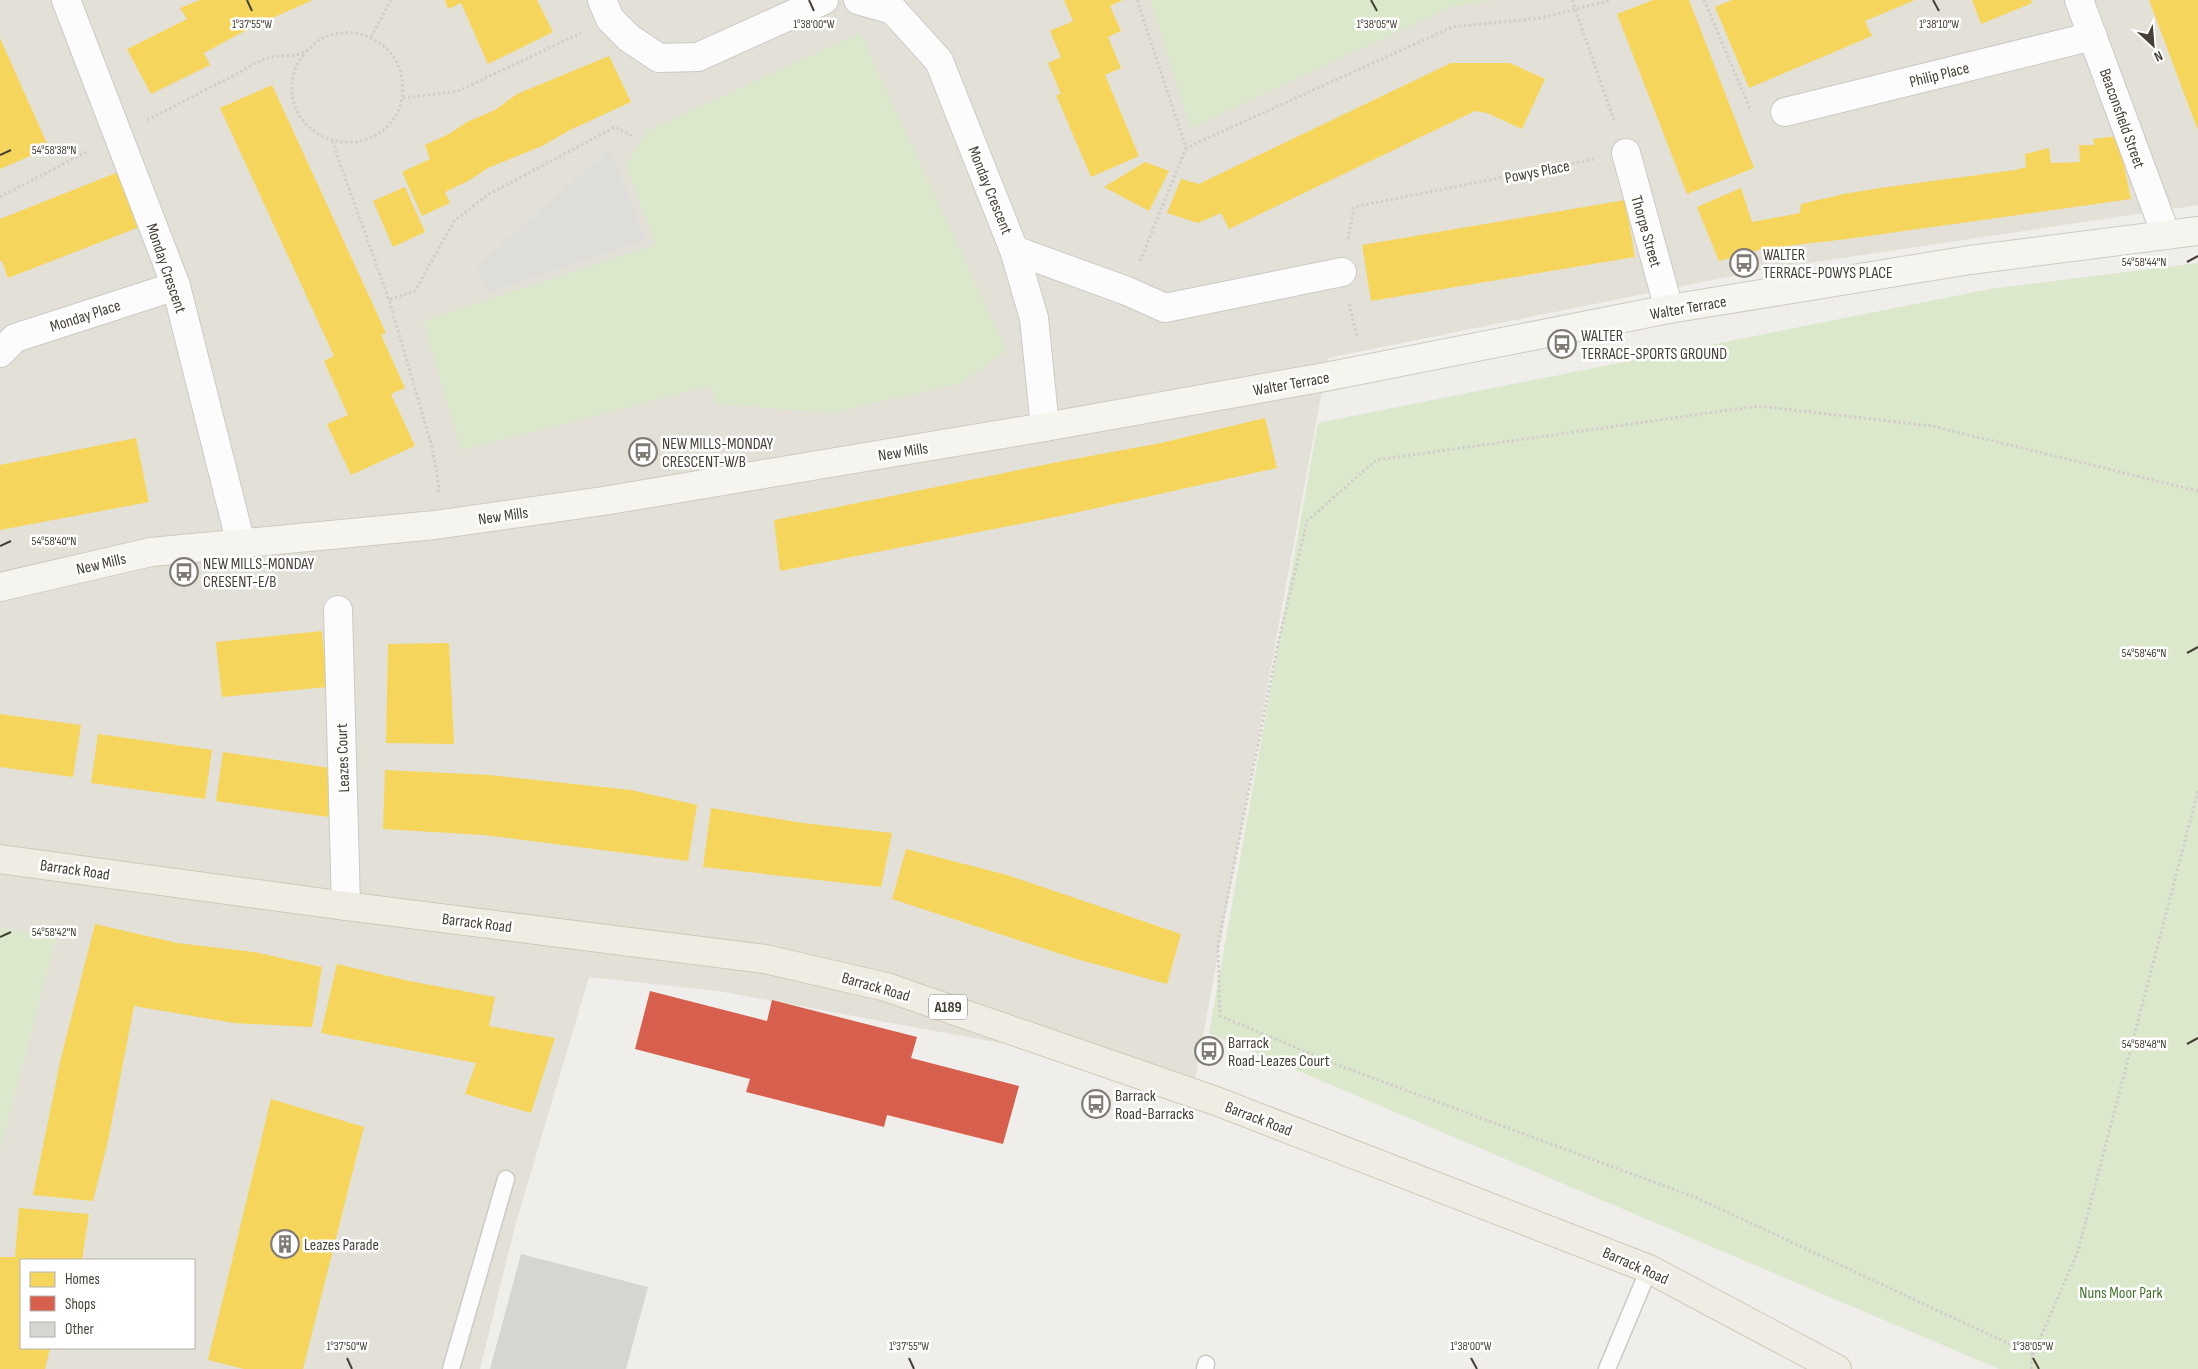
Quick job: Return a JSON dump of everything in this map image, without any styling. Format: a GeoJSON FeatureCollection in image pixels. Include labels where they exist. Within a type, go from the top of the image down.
{"type":"FeatureCollection","features":[{"type":"Feature","properties":{"kind":"main road","name":"Barrack Road"},"geometry":{"type":"LineString","coordinates":[[0,858],[346,906],[766,959],[886,987],[1216,1102],[1649,1269],[1836,1369]]}},
{"type":"Feature","properties":{"kind":"street","name":"Monday Crescent"},"geometry":{"type":"LineString","coordinates":[[66,0],[176,286],[241,544]]}},
{"type":"Feature","properties":{"kind":"street"},"geometry":{"type":"LineString","coordinates":[[606,10],[629,38],[659,58],[698,57],[824,0]]}},
{"type":"Feature","properties":{"kind":"street","name":"Monday Crescent"},"geometry":{"type":"LineString","coordinates":[[858,0],[897,5],[939,61],[1014,250],[1034,318],[1044,427]]}},
{"type":"Feature","properties":{"kind":"street","name":"Beaconsfield Street"},"geometry":{"type":"LineString","coordinates":[[2079,0],[2166,235]]}},
{"type":"Feature","properties":{"kind":"street","name":"Philip Place"},"geometry":{"type":"LineString","coordinates":[[1785,112],[2093,36]]}},
{"type":"Feature","properties":{"kind":"street","name":"Thorpe Street"},"geometry":{"type":"LineString","coordinates":[[1626,153],[1669,309]]}},
{"type":"Feature","properties":{"kind":"street","name":"Walter Terrace"},"geometry":{"type":"LineString","coordinates":[[1005,434],[1365,369],[1669,309],[1970,260],[2198,231]]}},
{"type":"Feature","properties":{"kind":"street"},"geometry":{"type":"LineString","coordinates":[[1014,250],[1127,291],[1165,308],[1342,272]]}},
{"type":"Feature","properties":{"kind":"street","name":"Monday Place"},"geometry":{"type":"LineString","coordinates":[[0,353],[15,338],[176,286]]}},
{"type":"Feature","properties":{"kind":"street","name":"New Mills"},"geometry":{"type":"LineString","coordinates":[[0,587],[151,552],[435,525],[603,501],[1005,434]]}},
{"type":"Feature","properties":{"kind":"street","name":"Leazes Court"},"geometry":{"type":"LineString","coordinates":[[338,610],[346,906]]}},
{"type":"Feature","properties":{"kind":"lane"},"geometry":{"type":"LineString","coordinates":[[451,1369],[506,1179]]}},
{"type":"Feature","properties":{"kind":"lane"},"geometry":{"type":"LineString","coordinates":[[1607,1369],[1649,1269]]}},
{"type":"Feature","properties":{"kind":"path"},"geometry":{"type":"LineString","coordinates":[[371,38],[391,0]]}},
{"type":"Feature","properties":{"kind":"path"},"geometry":{"type":"LineString","coordinates":[[1127,291],[1186,148],[1137,0]]}},
{"type":"Feature","properties":{"kind":"path"},"geometry":{"type":"LineString","coordinates":[[1572,0],[1626,153]]}},
{"type":"Feature","properties":{"kind":"path"},"geometry":{"type":"LineString","coordinates":[[1186,148],[1452,27],[1541,18],[1611,0]]}},
{"type":"Feature","properties":{"kind":"path"},"geometry":{"type":"LineString","coordinates":[[1704,0],[1755,122],[1785,112]]}},
{"type":"Feature","properties":{"kind":"path"},"geometry":{"type":"LineString","coordinates":[[402,98],[458,91],[606,10]]}},
{"type":"Feature","properties":{"kind":"path"},"geometry":{"type":"LineString","coordinates":[[354,32],[371,38],[386,48],[397,62],[403,80],[402,98],[396,116],[384,130],[368,139],[350,143],[332,141],[315,133],[303,120],[294,104],[292,86],[296,68],[305,52],[319,40],[336,33],[354,32]]}},
{"type":"Feature","properties":{"kind":"path"},"geometry":{"type":"LineString","coordinates":[[0,197],[267,58],[305,52]]}},
{"type":"Feature","properties":{"kind":"path"},"geometry":{"type":"LineString","coordinates":[[389,300],[415,292],[454,221],[489,194],[614,127],[632,136]]}},
{"type":"Feature","properties":{"kind":"path"},"geometry":{"type":"LineString","coordinates":[[332,141],[389,300],[432,448],[439,487],[434,506],[435,525]]}},
{"type":"Feature","properties":{"kind":"path","name":"Powys Place"},"geometry":{"type":"LineString","coordinates":[[1342,272],[1354,206],[1626,153]]}},
{"type":"Feature","properties":{"kind":"path"},"geometry":{"type":"LineString","coordinates":[[1342,272],[1365,369]]}},
{"type":"Feature","properties":{"kind":"path"},"geometry":{"type":"LineString","coordinates":[[2033,1355],[1696,1198],[1343,1067],[1220,1016],[1218,945],[1279,639],[1307,520],[1376,460],[1758,406],[1932,426],[2198,491]]}},
{"type":"Feature","properties":{"kind":"path"},"geometry":{"type":"LineString","coordinates":[[2031,1369],[2033,1355],[2078,1251],[2198,791]]}},
{"type":"Feature","properties":{"kind":"shaded area"},"geometry":{"type":"Polygon","coordinates":[[[0,0],[2198,0],[2198,205],[1762,270],[1328,358],[1195,1079],[718,991],[589,977],[515,1226],[480,1369],[0,1369],[0,1151],[57,936],[0,928],[0,0]]]}},
{"type":"Feature","properties":{"kind":"shaded area"},"geometry":{"type":"Polygon","coordinates":[[[610,149],[646,240],[487,293],[476,267],[610,149]]]}},
{"type":"Feature","properties":{"kind":"green space"},"geometry":{"type":"Polygon","coordinates":[[[1150,0],[1494,0],[1451,7],[1191,128],[1150,0]]]}},
{"type":"Feature","properties":{"kind":"green space"},"geometry":{"type":"Polygon","coordinates":[[[860,33],[1007,351],[961,383],[832,413],[717,404],[710,386],[461,450],[423,321],[656,245],[626,166],[647,131],[860,33]]]}},
{"type":"Feature","properties":{"kind":"green space","name":"Nuns Moor Park"},"geometry":{"type":"Polygon","coordinates":[[[2198,263],[2198,1369],[1999,1369],[1209,1033],[1318,423],[1990,289],[2198,263]]]}},
{"type":"Feature","properties":{"kind":"green space"},"geometry":{"type":"Polygon","coordinates":[[[0,928],[57,936],[0,1151],[0,928]]]}},
{"type":"Feature","properties":{"kind":"building: Homes"},"geometry":{"type":"Polygon","coordinates":[[[200,0],[313,0],[252,27],[204,53],[210,65],[151,94],[127,49],[187,19],[180,8],[200,0]]]}},
{"type":"Feature","properties":{"kind":"building: Homes"},"geometry":{"type":"Polygon","coordinates":[[[445,0],[537,0],[553,32],[488,64],[461,3],[448,9],[445,0]]]}},
{"type":"Feature","properties":{"kind":"building: Homes"},"geometry":{"type":"Polygon","coordinates":[[[1064,0],[1123,0],[1110,6],[1121,31],[1108,37],[1121,68],[1105,75],[1139,156],[1091,177],[1056,95],[1061,94],[1048,63],[1061,57],[1050,31],[1073,21],[1064,0]]]}},
{"type":"Feature","properties":{"kind":"building: Homes"},"geometry":{"type":"Polygon","coordinates":[[[1653,0],[1689,0],[1754,168],[1687,194],[1617,14],[1653,0]]]}},
{"type":"Feature","properties":{"kind":"building: Homes"},"geometry":{"type":"Polygon","coordinates":[[[1732,0],[1915,0],[1865,21],[1872,36],[1749,88],[1715,7],[1732,0]]]}},
{"type":"Feature","properties":{"kind":"building: Homes"},"geometry":{"type":"Polygon","coordinates":[[[1972,0],[2031,0],[2032,3],[1981,24],[1972,0]]]}},
{"type":"Feature","properties":{"kind":"building: Homes"},"geometry":{"type":"Polygon","coordinates":[[[2149,0],[2198,0],[2198,130],[2191,112],[2149,0]]]}},
{"type":"Feature","properties":{"kind":"building: Homes"},"geometry":{"type":"Polygon","coordinates":[[[0,38],[49,148],[0,169],[0,38]]]}},
{"type":"Feature","properties":{"kind":"building: Homes"},"geometry":{"type":"Polygon","coordinates":[[[609,56],[631,102],[570,130],[542,146],[488,168],[468,181],[445,192],[450,203],[422,216],[402,172],[430,159],[425,145],[449,134],[467,122],[495,110],[517,94],[609,56]]]}},
{"type":"Feature","properties":{"kind":"building: Homes"},"geometry":{"type":"Polygon","coordinates":[[[1451,63],[1510,63],[1545,79],[1522,129],[1487,113],[1475,111],[1229,229],[1221,213],[1198,223],[1167,213],[1181,179],[1199,184],[1451,63]]]}},
{"type":"Feature","properties":{"kind":"building: Homes"},"geometry":{"type":"Polygon","coordinates":[[[272,85],[386,333],[381,335],[405,388],[391,394],[415,446],[351,475],[327,424],[348,415],[324,361],[334,356],[220,108],[272,85]]]}},
{"type":"Feature","properties":{"kind":"building: Homes"},"geometry":{"type":"Polygon","coordinates":[[[2118,136],[2131,199],[1847,239],[1762,249],[1719,261],[1697,207],[1741,188],[1752,222],[1800,213],[1801,204],[1844,194],[2015,170],[2026,167],[2025,154],[2049,148],[2051,163],[2080,162],[2079,145],[2094,145],[2093,139],[2118,136]]]}},
{"type":"Feature","properties":{"kind":"building: Homes"},"geometry":{"type":"Polygon","coordinates":[[[1145,162],[1169,171],[1149,211],[1104,187],[1145,162]]]}},
{"type":"Feature","properties":{"kind":"building: Homes"},"geometry":{"type":"Polygon","coordinates":[[[121,171],[142,226],[8,278],[2,261],[0,261],[0,219],[121,171]]]}},
{"type":"Feature","properties":{"kind":"building: Homes"},"geometry":{"type":"Polygon","coordinates":[[[405,187],[425,232],[393,247],[373,201],[405,187]]]}},
{"type":"Feature","properties":{"kind":"building: Homes"},"geometry":{"type":"Polygon","coordinates":[[[1625,200],[1635,257],[1371,301],[1362,245],[1625,200]]]}},
{"type":"Feature","properties":{"kind":"building: Homes"},"geometry":{"type":"Polygon","coordinates":[[[1265,418],[1277,468],[1065,515],[780,571],[774,520],[1161,443],[1265,418]]]}},
{"type":"Feature","properties":{"kind":"building: Homes"},"geometry":{"type":"Polygon","coordinates":[[[136,438],[149,502],[0,530],[0,465],[136,438]]]}},
{"type":"Feature","properties":{"kind":"building: Homes"},"geometry":{"type":"Polygon","coordinates":[[[322,631],[327,687],[222,697],[216,642],[322,631]]]}},
{"type":"Feature","properties":{"kind":"building: Homes"},"geometry":{"type":"Polygon","coordinates":[[[449,643],[454,744],[386,743],[388,644],[449,643]]]}},
{"type":"Feature","properties":{"kind":"building: Homes"},"geometry":{"type":"Polygon","coordinates":[[[0,714],[81,725],[73,777],[0,767],[0,714]]]}},
{"type":"Feature","properties":{"kind":"building: Homes"},"geometry":{"type":"Polygon","coordinates":[[[98,734],[212,750],[205,799],[91,783],[98,734]]]}},
{"type":"Feature","properties":{"kind":"building: Homes"},"geometry":{"type":"Polygon","coordinates":[[[223,752],[337,769],[329,817],[216,801],[223,752]]]}},
{"type":"Feature","properties":{"kind":"building: Homes"},"geometry":{"type":"Polygon","coordinates":[[[385,770],[490,775],[631,790],[697,805],[688,861],[484,835],[383,829],[385,770]]]}},
{"type":"Feature","properties":{"kind":"building: Homes"},"geometry":{"type":"Polygon","coordinates":[[[711,808],[803,823],[892,833],[881,887],[703,867],[711,808]]]}},
{"type":"Feature","properties":{"kind":"building: Homes"},"geometry":{"type":"Polygon","coordinates":[[[906,849],[1007,875],[1181,934],[1167,984],[1073,958],[892,899],[906,849]]]}},
{"type":"Feature","properties":{"kind":"building: Homes"},"geometry":{"type":"Polygon","coordinates":[[[95,924],[177,943],[254,952],[322,967],[312,1027],[234,1023],[134,1006],[108,1141],[93,1201],[33,1195],[61,1058],[95,924]]]}},
{"type":"Feature","properties":{"kind":"building: Homes"},"geometry":{"type":"Polygon","coordinates":[[[337,964],[409,981],[495,997],[489,1026],[555,1038],[531,1113],[465,1094],[476,1063],[321,1033],[337,964]]]}},
{"type":"Feature","properties":{"kind":"building: Homes","name":"Leazes Parade"},"geometry":{"type":"Polygon","coordinates":[[[271,1099],[364,1127],[303,1369],[244,1369],[208,1360],[271,1099]]]}},
{"type":"Feature","properties":{"kind":"building: Homes"},"geometry":{"type":"Polygon","coordinates":[[[19,1208],[89,1214],[82,1259],[20,1259],[20,1349],[50,1349],[45,1369],[0,1369],[0,1257],[15,1257],[19,1208]]]}},
{"type":"Feature","properties":{"kind":"building: Shops"},"geometry":{"type":"Polygon","coordinates":[[[650,991],[767,1021],[772,1000],[917,1037],[911,1058],[1019,1086],[1003,1144],[887,1115],[884,1127],[746,1092],[750,1079],[635,1049],[650,991]]]}},
{"type":"Feature","properties":{"kind":"building: Other"},"geometry":{"type":"Polygon","coordinates":[[[521,1254],[648,1287],[626,1369],[490,1369],[521,1254]]]}},
{"type":"Feature","properties":{"kind":"place","name":"WALTER TERRACE-POWYS PLACE"},"geometry":{"type":"Point","coordinates":[1744,263]}},
{"type":"Feature","properties":{"kind":"place","name":"WALTER TERRACE-SPORTS GROUND"},"geometry":{"type":"Point","coordinates":[1562,344]}},
{"type":"Feature","properties":{"kind":"place","name":"NEW MILLS-MONDAY CRESCENT-W/B"},"geometry":{"type":"Point","coordinates":[643,452]}},
{"type":"Feature","properties":{"kind":"place","name":"NEW MILLS-MONDAY CRESENT-E/B"},"geometry":{"type":"Point","coordinates":[184,572]}},
{"type":"Feature","properties":{"kind":"place","name":"Barrack Road-Leazes Court"},"geometry":{"type":"Point","coordinates":[1209,1051]}},
{"type":"Feature","properties":{"kind":"place","name":"Barrack Road-Barracks"},"geometry":{"type":"Point","coordinates":[1096,1104]}},
{"type":"Feature","properties":{"kind":"place","name":"Leazes Parade"},"geometry":{"type":"Point","coordinates":[285,1244]}}]}
